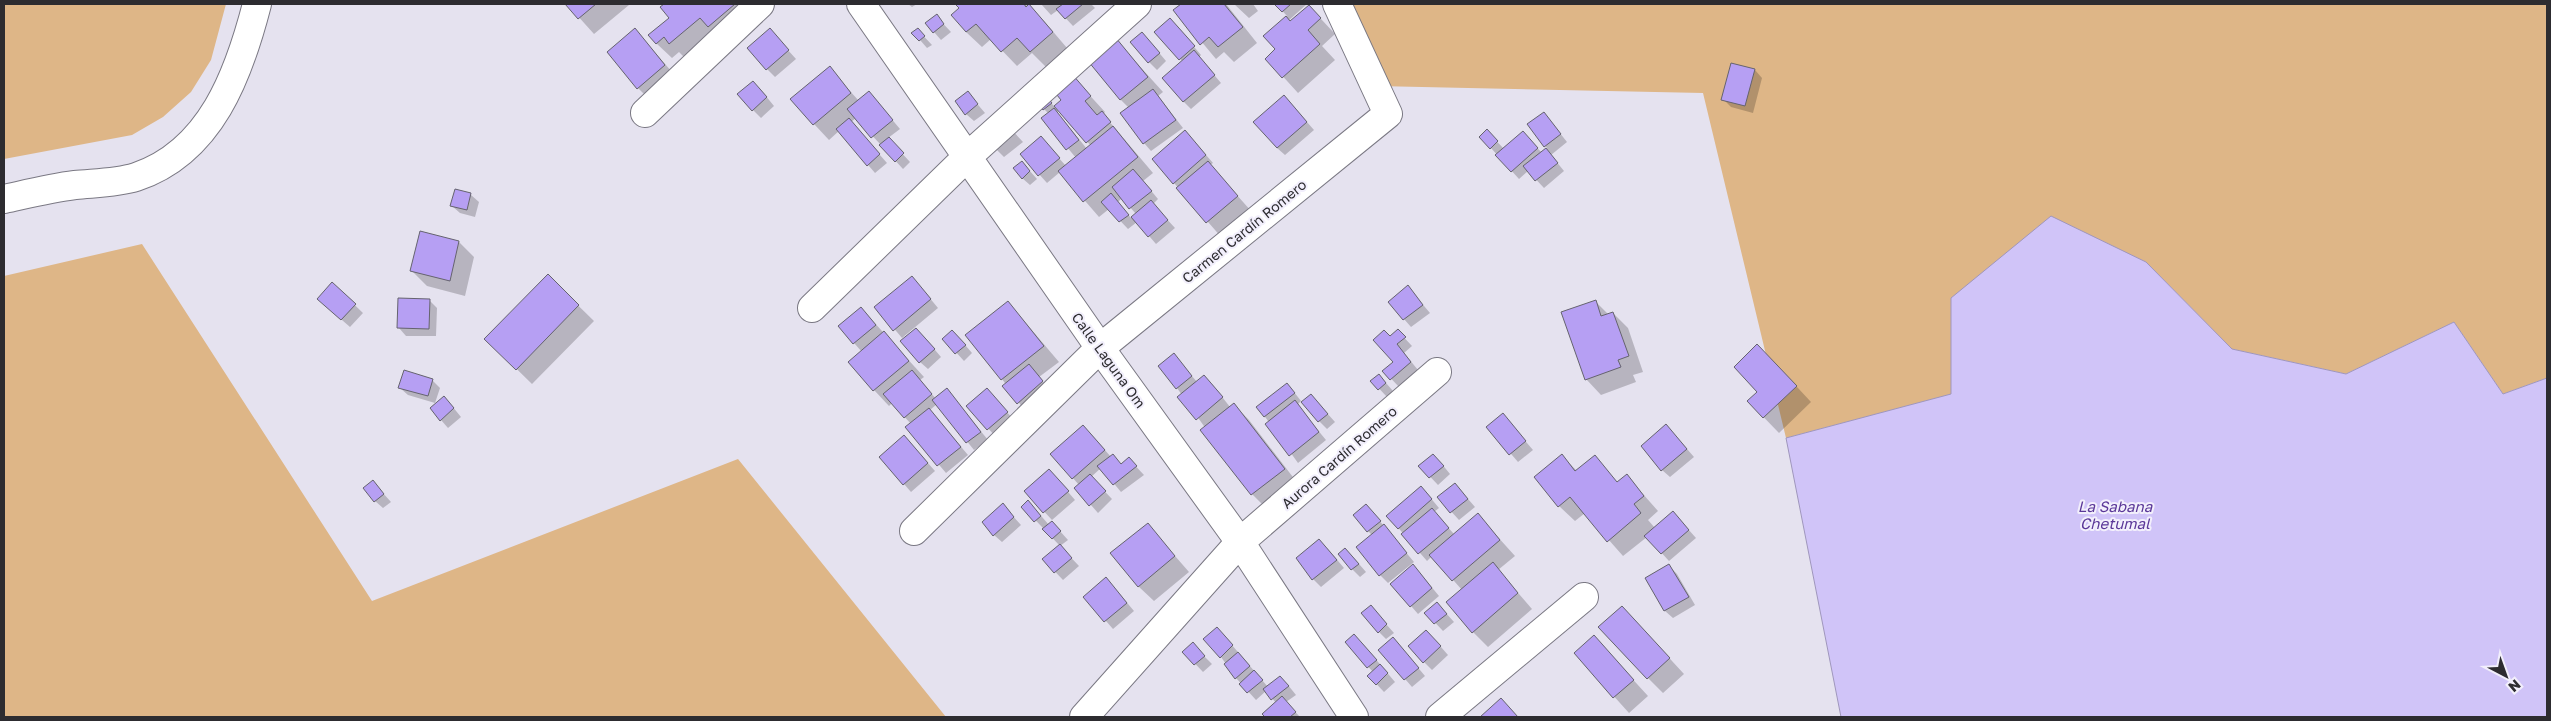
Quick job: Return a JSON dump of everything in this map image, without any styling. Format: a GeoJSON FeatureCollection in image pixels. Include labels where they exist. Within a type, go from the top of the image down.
{"type":"FeatureCollection","features":[{"type":"Feature","properties":{"kind":"street"},"geometry":{"type":"LineString","coordinates":[[4,198],[135,177],[176,157],[210,123],[245,51],[257,4]]}},
{"type":"Feature","properties":{"kind":"street"},"geometry":{"type":"LineString","coordinates":[[645,113],[760,4]]}},
{"type":"Feature","properties":{"kind":"street","name":"Calle Laguna Om"},"geometry":{"type":"LineString","coordinates":[[861,4],[1100,348],[1240,542],[1354,717]]}},
{"type":"Feature","properties":{"kind":"street"},"geometry":{"type":"LineString","coordinates":[[812,308],[967,157],[1138,4]]}},
{"type":"Feature","properties":{"kind":"street","name":"Carmen Cardín Romero"},"geometry":{"type":"LineString","coordinates":[[914,531],[1100,348],[1388,114],[1337,4]]}},
{"type":"Feature","properties":{"kind":"street","name":"Aurora Cardín Romero"},"geometry":{"type":"LineString","coordinates":[[1084,717],[1240,542],[1437,372]]}},
{"type":"Feature","properties":{"kind":"street"},"geometry":{"type":"LineString","coordinates":[[1440,717],[1584,597]]}},
{"type":"Feature","properties":{"kind":"shaded area"},"geometry":{"type":"Polygon","coordinates":[[[4,4],[226,4],[211,60],[191,92],[163,117],[132,135],[4,159],[4,4]]]}},
{"type":"Feature","properties":{"kind":"shaded area"},"geometry":{"type":"Polygon","coordinates":[[[1350,4],[2547,4],[2547,378],[2503,394],[2454,322],[2346,374],[2232,349],[2146,262],[1951,298],[1952,394],[1786,438],[1703,93],[1376,86],[1350,4]]]}},
{"type":"Feature","properties":{"kind":"shaded area"},"geometry":{"type":"Polygon","coordinates":[[[142,244],[372,601],[738,459],[946,717],[4,717],[4,276],[142,244]]]}},
{"type":"Feature","properties":{"kind":"water","name":"La Sabana Chetumal"},"geometry":{"type":"Polygon","coordinates":[[[2051,216],[2146,262],[2232,349],[2346,374],[2454,322],[2503,394],[2547,378],[2547,717],[1841,717],[1786,438],[1951,394],[1951,298],[2051,216]]]}},
{"type":"Feature","properties":{"kind":"building"},"geometry":{"type":"Polygon","coordinates":[[[565,4],[596,4],[578,19],[565,4]]]}},
{"type":"Feature","properties":{"kind":"building"},"geometry":{"type":"Polygon","coordinates":[[[664,4],[735,4],[708,27],[700,18],[669,44],[664,37],[656,44],[648,35],[669,18],[660,7],[664,4]]]}},
{"type":"Feature","properties":{"kind":"building"},"geometry":{"type":"Polygon","coordinates":[[[955,4],[1024,4],[1026,7],[1029,4],[1053,32],[1030,52],[1017,38],[1001,52],[976,24],[966,32],[951,15],[959,8],[955,4]]]}},
{"type":"Feature","properties":{"kind":"building"},"geometry":{"type":"Polygon","coordinates":[[[1063,4],[1083,4],[1065,19],[1056,9],[1063,4]]]}},
{"type":"Feature","properties":{"kind":"building"},"geometry":{"type":"Polygon","coordinates":[[[1181,4],[1224,4],[1243,27],[1218,47],[1209,37],[1200,45],[1173,10],[1181,4]]]}},
{"type":"Feature","properties":{"kind":"building"},"geometry":{"type":"Polygon","coordinates":[[[1274,4],[1291,4],[1282,12],[1274,4]]]}},
{"type":"Feature","properties":{"kind":"building"},"geometry":{"type":"Polygon","coordinates":[[[1309,5],[1321,18],[1308,30],[1320,44],[1282,78],[1265,59],[1275,49],[1263,36],[1286,16],[1290,21],[1309,5]]]}},
{"type":"Feature","properties":{"kind":"building"},"geometry":{"type":"Polygon","coordinates":[[[937,14],[944,24],[933,33],[925,23],[937,14]]]}},
{"type":"Feature","properties":{"kind":"building"},"geometry":{"type":"Polygon","coordinates":[[[1170,18],[1195,46],[1179,60],[1154,32],[1170,18]]]}},
{"type":"Feature","properties":{"kind":"building"},"geometry":{"type":"Polygon","coordinates":[[[635,28],[665,65],[637,89],[607,52],[635,28]]]}},
{"type":"Feature","properties":{"kind":"building"},"geometry":{"type":"Polygon","coordinates":[[[770,28],[789,50],[766,70],[747,48],[770,28]]]}},
{"type":"Feature","properties":{"kind":"building"},"geometry":{"type":"Polygon","coordinates":[[[918,28],[925,36],[919,41],[911,33],[918,28]]]}},
{"type":"Feature","properties":{"kind":"building"},"geometry":{"type":"Polygon","coordinates":[[[1142,32],[1160,53],[1148,63],[1130,42],[1142,32]]]}},
{"type":"Feature","properties":{"kind":"building"},"geometry":{"type":"Polygon","coordinates":[[[1116,38],[1148,77],[1120,100],[1088,61],[1116,38]]]}},
{"type":"Feature","properties":{"kind":"building"},"geometry":{"type":"Polygon","coordinates":[[[1194,50],[1215,75],[1183,102],[1162,78],[1194,50]]]}},
{"type":"Feature","properties":{"kind":"building"},"geometry":{"type":"Polygon","coordinates":[[[1731,63],[1755,69],[1745,106],[1721,100],[1731,63]]]}},
{"type":"Feature","properties":{"kind":"building"},"geometry":{"type":"Polygon","coordinates":[[[830,66],[851,93],[813,125],[790,99],[830,66]]]}},
{"type":"Feature","properties":{"kind":"building"},"geometry":{"type":"Polygon","coordinates":[[[1072,74],[1091,96],[1085,101],[1097,115],[1102,111],[1111,122],[1086,143],[1054,106],[1061,100],[1053,90],[1072,74]]]}},
{"type":"Feature","properties":{"kind":"building"},"geometry":{"type":"Polygon","coordinates":[[[753,81],[767,97],[752,111],[737,94],[753,81]]]}},
{"type":"Feature","properties":{"kind":"building"},"geometry":{"type":"Polygon","coordinates":[[[1153,89],[1176,120],[1143,144],[1120,113],[1153,89]]]}},
{"type":"Feature","properties":{"kind":"building"},"geometry":{"type":"Polygon","coordinates":[[[869,91],[893,120],[871,138],[847,109],[869,91]]]}},
{"type":"Feature","properties":{"kind":"building"},"geometry":{"type":"Polygon","coordinates":[[[968,91],[978,104],[965,115],[955,101],[968,91]]]}},
{"type":"Feature","properties":{"kind":"building"},"geometry":{"type":"Polygon","coordinates":[[[1284,95],[1307,122],[1277,148],[1253,122],[1284,95]]]}},
{"type":"Feature","properties":{"kind":"building"},"geometry":{"type":"Polygon","coordinates":[[[1047,97],[1052,103],[1043,110],[1039,105],[1047,97]]]}},
{"type":"Feature","properties":{"kind":"building"},"geometry":{"type":"Polygon","coordinates":[[[1054,108],[1079,140],[1066,150],[1041,118],[1054,108]]]}},
{"type":"Feature","properties":{"kind":"building"},"geometry":{"type":"Polygon","coordinates":[[[1544,112],[1561,134],[1544,147],[1527,124],[1544,112]]]}},
{"type":"Feature","properties":{"kind":"building"},"geometry":{"type":"Polygon","coordinates":[[[849,118],[880,154],[867,166],[836,129],[849,118]]]}},
{"type":"Feature","properties":{"kind":"building"},"geometry":{"type":"Polygon","coordinates":[[[1113,126],[1138,157],[1083,202],[1058,171],[1113,126]]]}},
{"type":"Feature","properties":{"kind":"building"},"geometry":{"type":"Polygon","coordinates":[[[1487,129],[1498,141],[1490,149],[1479,137],[1487,129]]]}},
{"type":"Feature","properties":{"kind":"building"},"geometry":{"type":"Polygon","coordinates":[[[1185,130],[1206,155],[1173,184],[1152,159],[1185,130]]]}},
{"type":"Feature","properties":{"kind":"building"},"geometry":{"type":"Polygon","coordinates":[[[1523,131],[1538,148],[1511,172],[1495,155],[1523,131]]]}},
{"type":"Feature","properties":{"kind":"building"},"geometry":{"type":"Polygon","coordinates":[[[1041,136],[1060,158],[1038,176],[1020,154],[1041,136]]]}},
{"type":"Feature","properties":{"kind":"building"},"geometry":{"type":"Polygon","coordinates":[[[889,137],[904,153],[895,162],[879,145],[889,137]]]}},
{"type":"Feature","properties":{"kind":"building"},"geometry":{"type":"Polygon","coordinates":[[[1546,148],[1558,163],[1535,181],[1523,166],[1546,148]]]}},
{"type":"Feature","properties":{"kind":"building"},"geometry":{"type":"Polygon","coordinates":[[[1022,161],[1030,171],[1022,179],[1013,168],[1022,161]]]}},
{"type":"Feature","properties":{"kind":"building"},"geometry":{"type":"Polygon","coordinates":[[[1208,161],[1238,196],[1206,223],[1176,188],[1208,161]]]}},
{"type":"Feature","properties":{"kind":"building"},"geometry":{"type":"Polygon","coordinates":[[[1133,169],[1152,191],[1129,209],[1112,187],[1133,169]]]}},
{"type":"Feature","properties":{"kind":"building"},"geometry":{"type":"Polygon","coordinates":[[[455,189],[471,193],[467,210],[450,206],[455,189]]]}},
{"type":"Feature","properties":{"kind":"building"},"geometry":{"type":"Polygon","coordinates":[[[1111,193],[1129,215],[1119,222],[1101,202],[1111,193]]]}},
{"type":"Feature","properties":{"kind":"building"},"geometry":{"type":"Polygon","coordinates":[[[1151,200],[1168,220],[1148,237],[1131,217],[1151,200]]]}},
{"type":"Feature","properties":{"kind":"building"},"geometry":{"type":"Polygon","coordinates":[[[420,231],[459,241],[450,281],[410,271],[420,231]]]}},
{"type":"Feature","properties":{"kind":"building"},"geometry":{"type":"Polygon","coordinates":[[[548,274],[579,305],[516,370],[484,339],[548,274]]]}},
{"type":"Feature","properties":{"kind":"building"},"geometry":{"type":"Polygon","coordinates":[[[912,276],[931,299],[893,331],[874,307],[912,276]]]}},
{"type":"Feature","properties":{"kind":"building"},"geometry":{"type":"Polygon","coordinates":[[[332,282],[356,304],[341,320],[317,299],[332,282]]]}},
{"type":"Feature","properties":{"kind":"building"},"geometry":{"type":"Polygon","coordinates":[[[1408,285],[1423,305],[1403,320],[1388,302],[1408,285]]]}},
{"type":"Feature","properties":{"kind":"building"},"geometry":{"type":"Polygon","coordinates":[[[398,298],[430,299],[429,329],[397,328],[398,298]]]}},
{"type":"Feature","properties":{"kind":"building"},"geometry":{"type":"Polygon","coordinates":[[[1596,300],[1601,316],[1613,312],[1629,356],[1618,360],[1621,367],[1585,380],[1561,312],[1596,300]]]}},
{"type":"Feature","properties":{"kind":"building"},"geometry":{"type":"Polygon","coordinates":[[[1008,301],[1044,346],[1001,380],[965,335],[1008,301]]]}},
{"type":"Feature","properties":{"kind":"building"},"geometry":{"type":"Polygon","coordinates":[[[861,307],[876,325],[853,344],[838,326],[861,307]]]}},
{"type":"Feature","properties":{"kind":"building"},"geometry":{"type":"Polygon","coordinates":[[[916,328],[935,349],[919,363],[900,341],[916,328]]]}},
{"type":"Feature","properties":{"kind":"building"},"geometry":{"type":"Polygon","coordinates":[[[1398,329],[1406,337],[1397,344],[1411,362],[1390,380],[1382,371],[1393,362],[1373,340],[1384,330],[1390,336],[1398,329]]]}},
{"type":"Feature","properties":{"kind":"building"},"geometry":{"type":"Polygon","coordinates":[[[952,330],[966,345],[955,354],[942,339],[952,330]]]}},
{"type":"Feature","properties":{"kind":"building"},"geometry":{"type":"Polygon","coordinates":[[[884,331],[909,361],[873,391],[848,362],[884,331]]]}},
{"type":"Feature","properties":{"kind":"building"},"geometry":{"type":"Polygon","coordinates":[[[1757,344],[1797,386],[1763,418],[1747,401],[1757,392],[1734,367],[1757,344]]]}},
{"type":"Feature","properties":{"kind":"building"},"geometry":{"type":"Polygon","coordinates":[[[1174,353],[1192,376],[1176,389],[1158,366],[1174,353]]]}},
{"type":"Feature","properties":{"kind":"building"},"geometry":{"type":"Polygon","coordinates":[[[1029,364],[1043,381],[1017,404],[1002,386],[1029,364]]]}},
{"type":"Feature","properties":{"kind":"building"},"geometry":{"type":"Polygon","coordinates":[[[404,370],[433,379],[428,396],[398,388],[404,370]]]}},
{"type":"Feature","properties":{"kind":"building"},"geometry":{"type":"Polygon","coordinates":[[[912,370],[932,394],[904,418],[883,394],[912,370]]]}},
{"type":"Feature","properties":{"kind":"building"},"geometry":{"type":"Polygon","coordinates":[[[1379,374],[1386,383],[1378,390],[1370,381],[1379,374]]]}},
{"type":"Feature","properties":{"kind":"building"},"geometry":{"type":"Polygon","coordinates":[[[1204,375],[1223,397],[1196,420],[1177,397],[1204,375]]]}},
{"type":"Feature","properties":{"kind":"building"},"geometry":{"type":"Polygon","coordinates":[[[1287,383],[1295,393],[1264,417],[1256,407],[1287,383]]]}},
{"type":"Feature","properties":{"kind":"building"},"geometry":{"type":"Polygon","coordinates":[[[947,388],[981,432],[966,443],[932,400],[947,388]]]}},
{"type":"Feature","properties":{"kind":"building"},"geometry":{"type":"Polygon","coordinates":[[[987,388],[1008,412],[987,430],[966,406],[987,388]]]}},
{"type":"Feature","properties":{"kind":"building"},"geometry":{"type":"Polygon","coordinates":[[[1311,394],[1328,414],[1318,422],[1301,402],[1311,394]]]}},
{"type":"Feature","properties":{"kind":"building"},"geometry":{"type":"Polygon","coordinates":[[[444,396],[454,408],[440,421],[430,408],[444,396]]]}},
{"type":"Feature","properties":{"kind":"building"},"geometry":{"type":"Polygon","coordinates":[[[1295,400],[1319,432],[1289,456],[1265,424],[1295,400]]]}},
{"type":"Feature","properties":{"kind":"building"},"geometry":{"type":"Polygon","coordinates":[[[1234,403],[1285,469],[1251,495],[1200,430],[1234,403]]]}},
{"type":"Feature","properties":{"kind":"building"},"geometry":{"type":"Polygon","coordinates":[[[929,408],[961,447],[937,466],[905,427],[929,408]]]}},
{"type":"Feature","properties":{"kind":"building"},"geometry":{"type":"Polygon","coordinates":[[[1503,413],[1526,441],[1509,455],[1486,427],[1503,413]]]}},
{"type":"Feature","properties":{"kind":"building"},"geometry":{"type":"Polygon","coordinates":[[[1666,424],[1687,449],[1661,471],[1641,446],[1666,424]]]}},
{"type":"Feature","properties":{"kind":"building"},"geometry":{"type":"Polygon","coordinates":[[[1083,425],[1105,450],[1072,479],[1050,454],[1083,425]]]}},
{"type":"Feature","properties":{"kind":"building"},"geometry":{"type":"Polygon","coordinates":[[[904,435],[928,463],[903,485],[879,457],[904,435]]]}},
{"type":"Feature","properties":{"kind":"building"},"geometry":{"type":"Polygon","coordinates":[[[1113,454],[1121,464],[1129,457],[1137,466],[1113,485],[1097,466],[1113,454]]]}},
{"type":"Feature","properties":{"kind":"building"},"geometry":{"type":"Polygon","coordinates":[[[1433,454],[1444,466],[1429,478],[1418,466],[1433,454]]]}},
{"type":"Feature","properties":{"kind":"building"},"geometry":{"type":"Polygon","coordinates":[[[1562,454],[1575,471],[1595,455],[1617,482],[1627,474],[1644,496],[1634,504],[1641,513],[1607,542],[1570,497],[1558,507],[1534,477],[1562,454]]]}},
{"type":"Feature","properties":{"kind":"building"},"geometry":{"type":"Polygon","coordinates":[[[1049,469],[1069,491],[1043,513],[1024,491],[1049,469]]]}},
{"type":"Feature","properties":{"kind":"building"},"geometry":{"type":"Polygon","coordinates":[[[1090,474],[1106,491],[1089,506],[1074,488],[1090,474]]]}},
{"type":"Feature","properties":{"kind":"building"},"geometry":{"type":"Polygon","coordinates":[[[373,480],[384,494],[374,502],[363,488],[373,480]]]}},
{"type":"Feature","properties":{"kind":"building"},"geometry":{"type":"Polygon","coordinates":[[[1455,483],[1468,499],[1450,513],[1437,497],[1455,483]]]}},
{"type":"Feature","properties":{"kind":"building"},"geometry":{"type":"Polygon","coordinates":[[[1421,486],[1432,499],[1398,529],[1386,516],[1421,486]]]}},
{"type":"Feature","properties":{"kind":"building"},"geometry":{"type":"Polygon","coordinates":[[[1028,500],[1041,516],[1034,522],[1021,507],[1028,500]]]}},
{"type":"Feature","properties":{"kind":"building"},"geometry":{"type":"Polygon","coordinates":[[[1003,503],[1014,517],[993,536],[982,522],[1003,503]]]}},
{"type":"Feature","properties":{"kind":"building"},"geometry":{"type":"Polygon","coordinates":[[[1366,504],[1381,521],[1367,532],[1353,515],[1366,504]]]}},
{"type":"Feature","properties":{"kind":"building"},"geometry":{"type":"Polygon","coordinates":[[[1432,508],[1449,528],[1418,554],[1401,534],[1432,508]]]}},
{"type":"Feature","properties":{"kind":"building"},"geometry":{"type":"Polygon","coordinates":[[[1673,511],[1689,530],[1661,554],[1644,536],[1673,511]]]}},
{"type":"Feature","properties":{"kind":"building"},"geometry":{"type":"Polygon","coordinates":[[[1478,513],[1500,540],[1452,581],[1429,555],[1478,513]]]}},
{"type":"Feature","properties":{"kind":"building"},"geometry":{"type":"Polygon","coordinates":[[[1052,521],[1061,531],[1052,539],[1042,529],[1052,521]]]}},
{"type":"Feature","properties":{"kind":"building"},"geometry":{"type":"Polygon","coordinates":[[[1148,523],[1175,556],[1138,587],[1110,553],[1148,523]]]}},
{"type":"Feature","properties":{"kind":"building"},"geometry":{"type":"Polygon","coordinates":[[[1384,524],[1407,553],[1379,576],[1356,547],[1384,524]]]}},
{"type":"Feature","properties":{"kind":"building"},"geometry":{"type":"Polygon","coordinates":[[[1319,539],[1337,560],[1312,580],[1296,558],[1319,539]]]}},
{"type":"Feature","properties":{"kind":"building"},"geometry":{"type":"Polygon","coordinates":[[[1060,544],[1072,558],[1054,573],[1042,559],[1060,544]]]}},
{"type":"Feature","properties":{"kind":"building"},"geometry":{"type":"Polygon","coordinates":[[[1345,548],[1359,564],[1351,570],[1338,554],[1345,548]]]}},
{"type":"Feature","properties":{"kind":"building"},"geometry":{"type":"Polygon","coordinates":[[[1493,562],[1518,593],[1472,633],[1446,602],[1493,562]]]}},
{"type":"Feature","properties":{"kind":"building"},"geometry":{"type":"Polygon","coordinates":[[[1413,564],[1432,588],[1410,607],[1390,584],[1413,564]]]}},
{"type":"Feature","properties":{"kind":"building"},"geometry":{"type":"Polygon","coordinates":[[[1669,564],[1689,597],[1664,611],[1645,578],[1669,564]]]}},
{"type":"Feature","properties":{"kind":"building"},"geometry":{"type":"Polygon","coordinates":[[[1106,577],[1127,603],[1104,622],[1083,597],[1106,577]]]}},
{"type":"Feature","properties":{"kind":"building"},"geometry":{"type":"Polygon","coordinates":[[[1437,602],[1447,614],[1434,624],[1424,613],[1437,602]]]}},
{"type":"Feature","properties":{"kind":"building"},"geometry":{"type":"Polygon","coordinates":[[[1371,605],[1387,624],[1378,633],[1361,613],[1371,605]]]}},
{"type":"Feature","properties":{"kind":"building"},"geometry":{"type":"Polygon","coordinates":[[[1622,606],[1670,658],[1647,679],[1598,627],[1622,606]]]}},
{"type":"Feature","properties":{"kind":"building"},"geometry":{"type":"Polygon","coordinates":[[[1217,627],[1233,645],[1220,658],[1203,639],[1217,627]]]}},
{"type":"Feature","properties":{"kind":"building"},"geometry":{"type":"Polygon","coordinates":[[[1426,630],[1441,646],[1423,663],[1408,646],[1426,630]]]}},
{"type":"Feature","properties":{"kind":"building"},"geometry":{"type":"Polygon","coordinates":[[[1354,634],[1377,660],[1367,668],[1345,642],[1354,634]]]}},
{"type":"Feature","properties":{"kind":"building"},"geometry":{"type":"Polygon","coordinates":[[[1594,635],[1634,680],[1613,698],[1574,653],[1594,635]]]}},
{"type":"Feature","properties":{"kind":"building"},"geometry":{"type":"Polygon","coordinates":[[[1393,637],[1419,668],[1404,680],[1378,650],[1393,637]]]}},
{"type":"Feature","properties":{"kind":"building"},"geometry":{"type":"Polygon","coordinates":[[[1193,642],[1205,656],[1194,665],[1182,652],[1193,642]]]}},
{"type":"Feature","properties":{"kind":"building"},"geometry":{"type":"Polygon","coordinates":[[[1238,652],[1250,666],[1235,679],[1224,664],[1238,652]]]}},
{"type":"Feature","properties":{"kind":"building"},"geometry":{"type":"Polygon","coordinates":[[[1380,664],[1388,673],[1376,685],[1367,676],[1380,664]]]}},
{"type":"Feature","properties":{"kind":"building"},"geometry":{"type":"Polygon","coordinates":[[[1254,670],[1263,680],[1247,693],[1239,684],[1254,670]]]}},
{"type":"Feature","properties":{"kind":"building"},"geometry":{"type":"Polygon","coordinates":[[[1280,676],[1289,686],[1271,700],[1263,689],[1280,676]]]}},
{"type":"Feature","properties":{"kind":"building"},"geometry":{"type":"Polygon","coordinates":[[[1282,696],[1296,712],[1290,717],[1265,717],[1262,714],[1282,696]]]}},
{"type":"Feature","properties":{"kind":"building"},"geometry":{"type":"Polygon","coordinates":[[[1501,698],[1518,717],[1480,717],[1501,698]]]}}]}
